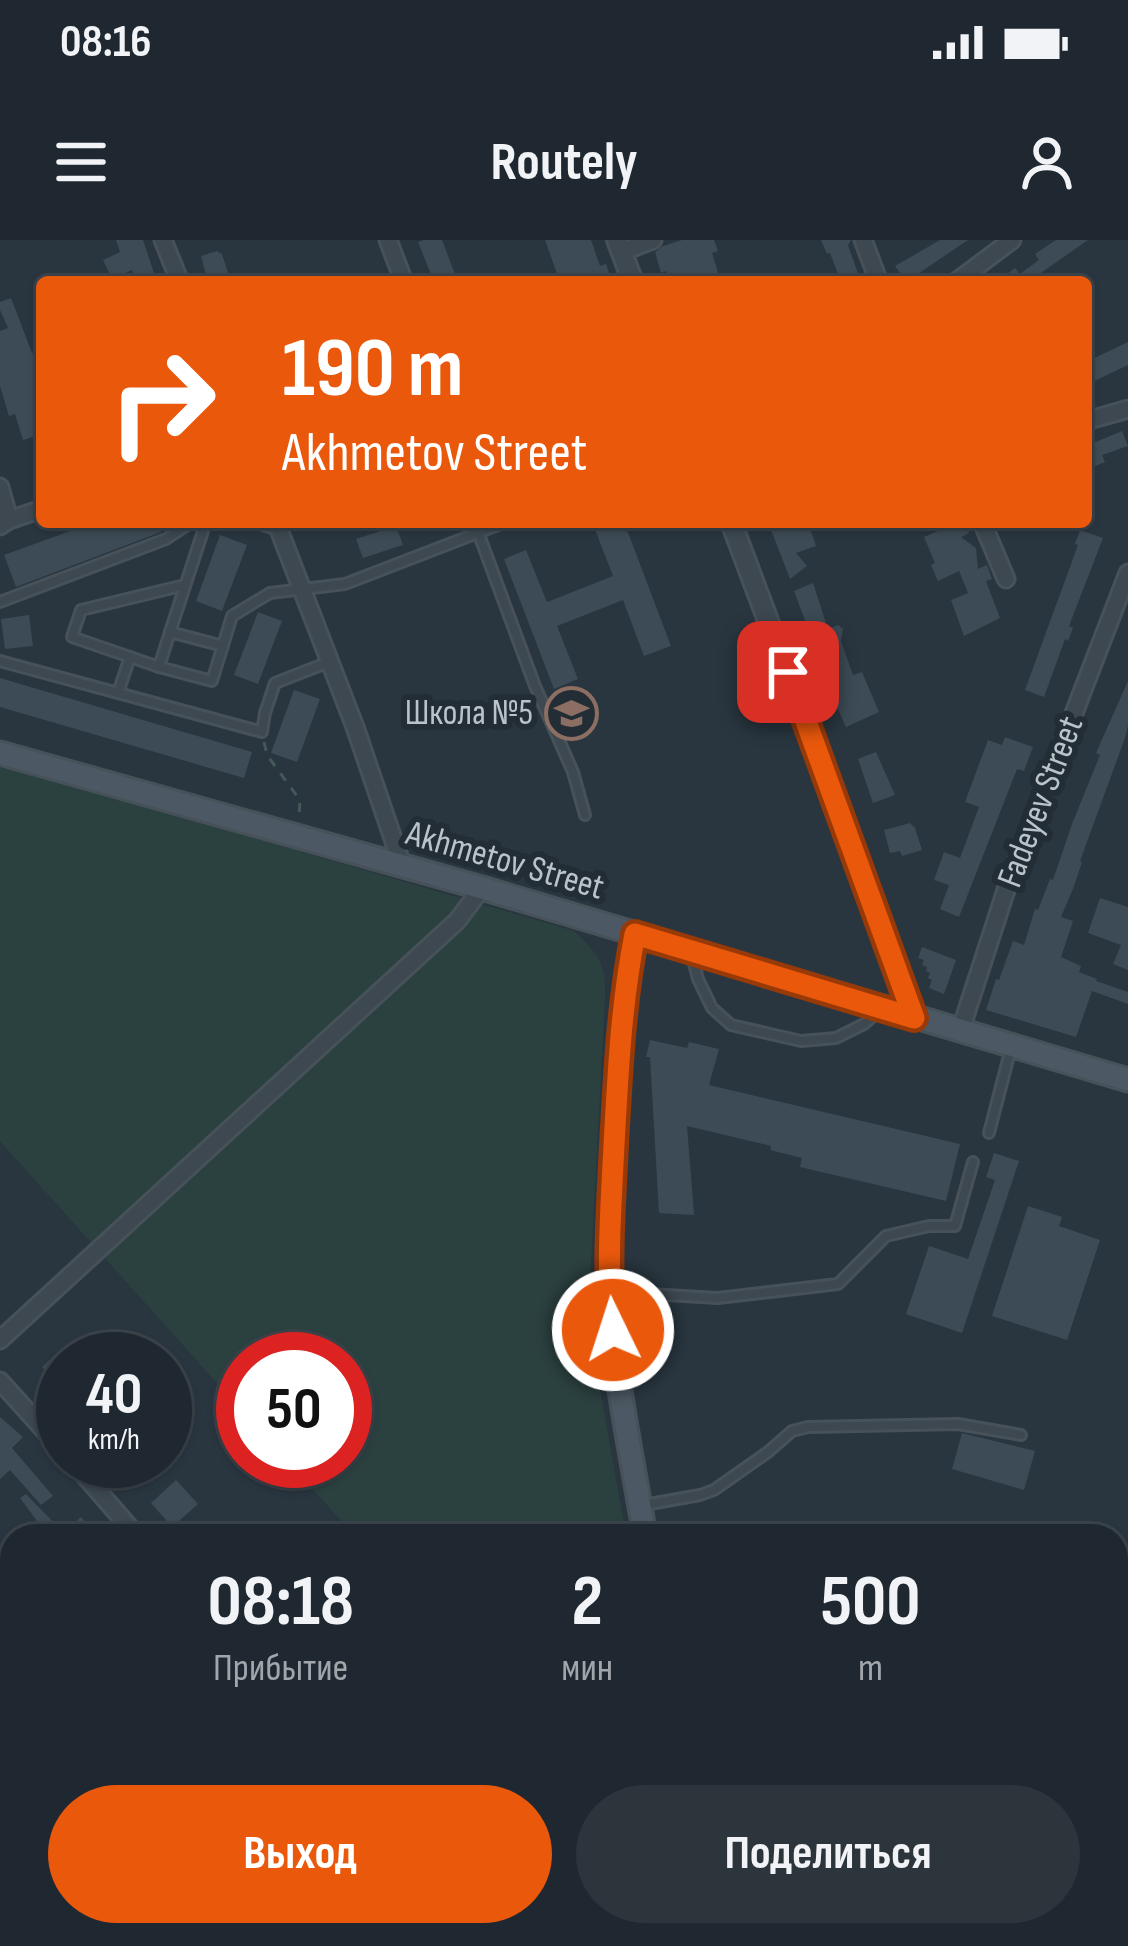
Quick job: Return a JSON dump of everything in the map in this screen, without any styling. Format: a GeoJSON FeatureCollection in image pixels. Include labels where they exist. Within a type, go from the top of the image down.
{"type":"FeatureCollection","features":[{"type":"Feature","properties":{"kind":"main road","name":"Akhmetov Street"},"geometry":{"type":"LineString","coordinates":[[0,753],[482,888],[1128,1080]]}},
{"type":"Feature","properties":{"kind":"main road"},"geometry":{"type":"LineString","coordinates":[[635,934],[620,1033],[608,1247],[616,1361],[643,1524]]}},
{"type":"Feature","properties":{"kind":"street"},"geometry":{"type":"LineString","coordinates":[[163,240],[178,276]]}},
{"type":"Feature","properties":{"kind":"street"},"geometry":{"type":"LineString","coordinates":[[388,240],[402,276]]}},
{"type":"Feature","properties":{"kind":"street"},"geometry":{"type":"LineString","coordinates":[[631,276],[619,246],[652,240]]}},
{"type":"Feature","properties":{"kind":"street"},"geometry":{"type":"LineString","coordinates":[[862,240],[877,276]]}},
{"type":"Feature","properties":{"kind":"street"},"geometry":{"type":"LineString","coordinates":[[964,276],[1012,240]]}},
{"type":"Feature","properties":{"kind":"street"},"geometry":{"type":"LineString","coordinates":[[1092,419],[1128,410]]}},
{"type":"Feature","properties":{"kind":"street"},"geometry":{"type":"LineString","coordinates":[[0,488],[4,523],[36,511]]}},
{"type":"Feature","properties":{"kind":"street"},"geometry":{"type":"LineString","coordinates":[[279,528],[402,865]]}},
{"type":"Feature","properties":{"kind":"street"},"geometry":{"type":"LineString","coordinates":[[733,528],[914,1018]]}},
{"type":"Feature","properties":{"kind":"street"},"geometry":{"type":"LineString","coordinates":[[985,528],[1006,579]]}},
{"type":"Feature","properties":{"kind":"street","name":"Fadeyev Street"},"geometry":{"type":"LineString","coordinates":[[960,1032],[1007,887],[1128,573]]}},
{"type":"Feature","properties":{"kind":"street"},"geometry":{"type":"LineString","coordinates":[[0,1340],[457,921],[482,888]]}},
{"type":"Feature","properties":{"kind":"street"},"geometry":{"type":"LineString","coordinates":[[0,1381],[36,1421]]}},
{"type":"Feature","properties":{"kind":"street"},"geometry":{"type":"LineString","coordinates":[[95,1488],[127,1524]]}},
{"type":"Feature","properties":{"kind":"lane"},"geometry":{"type":"LineString","coordinates":[[0,602],[166,539],[183,528]]}},
{"type":"Feature","properties":{"kind":"lane"},"geometry":{"type":"LineString","coordinates":[[159,667],[204,528]]}},
{"type":"Feature","properties":{"kind":"lane"},"geometry":{"type":"LineString","coordinates":[[185,585],[81,610],[72,637],[212,681],[232,616],[269,593],[345,584],[489,528]]}},
{"type":"Feature","properties":{"kind":"lane"},"geometry":{"type":"LineString","coordinates":[[478,532],[535,686],[573,772],[585,815]]}},
{"type":"Feature","properties":{"kind":"lane"},"geometry":{"type":"LineString","coordinates":[[170,632],[223,646]]}},
{"type":"Feature","properties":{"kind":"lane"},"geometry":{"type":"LineString","coordinates":[[118,693],[130,657]]}},
{"type":"Feature","properties":{"kind":"lane"},"geometry":{"type":"LineString","coordinates":[[0,661],[262,732],[275,683],[330,662]]}},
{"type":"Feature","properties":{"kind":"lane"},"geometry":{"type":"LineString","coordinates":[[691,950],[712,1008],[730,1025],[801,1040],[836,1037],[864,1024],[883,1008]]}},
{"type":"Feature","properties":{"kind":"lane"},"geometry":{"type":"LineString","coordinates":[[989,1133],[1012,1047]]}},
{"type":"Feature","properties":{"kind":"lane"},"geometry":{"type":"LineString","coordinates":[[610,1299],[650,1294],[718,1298],[838,1284],[886,1236],[928,1226],[955,1226],[973,1162]]}},
{"type":"Feature","properties":{"kind":"lane"},"geometry":{"type":"LineString","coordinates":[[640,1506],[713,1490],[792,1431],[808,1427],[958,1424],[1021,1435]]}},
{"type":"Feature","properties":{"kind":"path"},"geometry":{"type":"LineString","coordinates":[[262,732],[266,755],[301,800],[296,836]]}},
{"type":"Feature","properties":{"kind":"green space"},"geometry":{"type":"Polygon","coordinates":[[[0,764],[574,931],[600,961],[605,999],[588,1321],[624,1524],[344,1524],[311,1488],[372,1488],[372,1332],[216,1332],[216,1382],[192,1355],[192,1332],[171,1332],[0,1141],[0,764]]]}},
{"type":"Feature","properties":{"kind":"building"},"geometry":{"type":"Polygon","coordinates":[[[116,240],[143,240],[155,276],[134,276],[132,270],[111,276],[103,260],[120,252],[116,240]]]}},
{"type":"Feature","properties":{"kind":"building"},"geometry":{"type":"Polygon","coordinates":[[[442,240],[456,276],[432,276],[418,242],[442,240]]]}},
{"type":"Feature","properties":{"kind":"building"},"geometry":{"type":"Polygon","coordinates":[[[545,240],[591,240],[600,266],[606,264],[610,276],[558,276],[545,240]]]}},
{"type":"Feature","properties":{"kind":"building"},"geometry":{"type":"Polygon","coordinates":[[[682,240],[714,240],[718,251],[712,253],[719,276],[661,273],[655,252],[682,240]]]}},
{"type":"Feature","properties":{"kind":"building"},"geometry":{"type":"Polygon","coordinates":[[[821,240],[851,240],[848,245],[859,276],[839,276],[821,240]]]}},
{"type":"Feature","properties":{"kind":"building"},"geometry":{"type":"Polygon","coordinates":[[[940,240],[968,240],[915,276],[902,276],[895,266],[940,240]]]}},
{"type":"Feature","properties":{"kind":"building"},"geometry":{"type":"Polygon","coordinates":[[[1056,240],[1088,240],[1037,276],[1004,276],[1015,268],[1020,274],[1039,260],[1035,254],[1056,240]]]}},
{"type":"Feature","properties":{"kind":"building"},"geometry":{"type":"Polygon","coordinates":[[[222,254],[229,276],[206,276],[201,256],[222,254]]]}},
{"type":"Feature","properties":{"kind":"building"},"geometry":{"type":"Polygon","coordinates":[[[11,298],[32,353],[36,352],[36,436],[23,440],[0,386],[0,331],[8,328],[0,302],[11,298]]]}},
{"type":"Feature","properties":{"kind":"building"},"geometry":{"type":"Polygon","coordinates":[[[1128,342],[1128,365],[1092,382],[1092,359],[1128,342]]]}},
{"type":"Feature","properties":{"kind":"building"},"geometry":{"type":"Polygon","coordinates":[[[1122,431],[1128,446],[1102,455],[1105,462],[1092,467],[1092,444],[1122,431]]]}},
{"type":"Feature","properties":{"kind":"building"},"geometry":{"type":"Polygon","coordinates":[[[78,528],[160,528],[161,532],[16,587],[4,555],[78,528]]]}},
{"type":"Feature","properties":{"kind":"building"},"geometry":{"type":"Polygon","coordinates":[[[397,528],[403,545],[363,558],[356,539],[397,528]]]}},
{"type":"Feature","properties":{"kind":"building"},"geometry":{"type":"Polygon","coordinates":[[[594,528],[626,528],[671,646],[644,656],[623,600],[557,626],[578,679],[554,689],[504,559],[526,550],[547,602],[613,576],[594,528]]]}},
{"type":"Feature","properties":{"kind":"building"},"geometry":{"type":"Polygon","coordinates":[[[770,528],[810,528],[816,546],[796,553],[807,566],[790,579],[770,528]]]}},
{"type":"Feature","properties":{"kind":"building"},"geometry":{"type":"Polygon","coordinates":[[[967,528],[969,533],[961,537],[976,548],[978,569],[987,565],[992,579],[986,581],[1000,618],[964,636],[951,600],[968,593],[959,571],[938,581],[924,537],[967,528]]]}},
{"type":"Feature","properties":{"kind":"building"},"geometry":{"type":"Polygon","coordinates":[[[1080,530],[1103,538],[1044,697],[1025,690],[1080,530]]]}},
{"type":"Feature","properties":{"kind":"building"},"geometry":{"type":"Polygon","coordinates":[[[220,535],[247,545],[222,611],[196,601],[220,535]]]}},
{"type":"Feature","properties":{"kind":"building"},"geometry":{"type":"Polygon","coordinates":[[[813,583],[828,629],[838,625],[843,629],[841,641],[853,675],[862,672],[879,712],[846,727],[832,704],[794,591],[813,583]]]}},
{"type":"Feature","properties":{"kind":"building"},"geometry":{"type":"Polygon","coordinates":[[[258,612],[282,621],[258,684],[234,675],[258,612]]]}},
{"type":"Feature","properties":{"kind":"building"},"geometry":{"type":"Polygon","coordinates":[[[29,615],[33,646],[5,649],[1,619],[29,615]]]}},
{"type":"Feature","properties":{"kind":"building"},"geometry":{"type":"Polygon","coordinates":[[[0,678],[252,752],[244,778],[0,707],[0,678]]]}},
{"type":"Feature","properties":{"kind":"building"},"geometry":{"type":"Polygon","coordinates":[[[1128,681],[1125,738],[1061,917],[1073,921],[1061,957],[1081,966],[1079,972],[1096,981],[1128,992],[1128,1004],[1092,991],[1076,1037],[986,1010],[1013,941],[1024,945],[1035,909],[1053,880],[1100,755],[1096,753],[1128,681]]]}},
{"type":"Feature","properties":{"kind":"building"},"geometry":{"type":"Polygon","coordinates":[[[294,690],[320,699],[297,762],[271,753],[294,690]]]}},
{"type":"Feature","properties":{"kind":"building"},"geometry":{"type":"Polygon","coordinates":[[[1005,737],[1033,747],[1024,771],[1017,769],[959,917],[940,909],[949,885],[934,880],[944,852],[960,858],[979,807],[965,802],[988,740],[1002,745],[1005,737]]]}},
{"type":"Feature","properties":{"kind":"building"},"geometry":{"type":"Polygon","coordinates":[[[876,752],[895,795],[873,803],[858,759],[876,752]]]}},
{"type":"Feature","properties":{"kind":"building"},"geometry":{"type":"Polygon","coordinates":[[[910,823],[922,850],[902,856],[900,851],[890,853],[884,830],[910,823]]]}},
{"type":"Feature","properties":{"kind":"building"},"geometry":{"type":"Polygon","coordinates":[[[1100,898],[1128,907],[1128,970],[1113,964],[1121,945],[1088,933],[1100,898]]]}},
{"type":"Feature","properties":{"kind":"building"},"geometry":{"type":"Polygon","coordinates":[[[922,947],[956,960],[944,994],[929,988],[930,973],[918,958],[922,947]]]}},
{"type":"Feature","properties":{"kind":"building"},"geometry":{"type":"Polygon","coordinates":[[[650,1040],[719,1049],[709,1085],[960,1144],[946,1201],[800,1167],[802,1158],[770,1150],[771,1146],[687,1126],[694,1215],[659,1213],[650,1057],[646,1057],[650,1040]]]}},
{"type":"Feature","properties":{"kind":"building"},"geometry":{"type":"Polygon","coordinates":[[[994,1153],[1019,1161],[962,1333],[906,1314],[929,1246],[968,1259],[995,1180],[986,1177],[994,1153]]]}},
{"type":"Feature","properties":{"kind":"building"},"geometry":{"type":"Polygon","coordinates":[[[1028,1206],[1062,1217],[1059,1226],[1100,1240],[1067,1340],[992,1316],[1028,1206]]]}},
{"type":"Feature","properties":{"kind":"building"},"geometry":{"type":"Polygon","coordinates":[[[0,1417],[23,1437],[12,1448],[36,1476],[36,1488],[46,1488],[53,1496],[41,1505],[10,1470],[0,1479],[0,1417]]]}},
{"type":"Feature","properties":{"kind":"building"},"geometry":{"type":"Polygon","coordinates":[[[962,1433],[1035,1451],[1024,1490],[952,1469],[962,1433]]]}},
{"type":"Feature","properties":{"kind":"building"},"geometry":{"type":"Polygon","coordinates":[[[167,1488],[183,1488],[198,1504],[169,1524],[151,1503],[167,1488]]]}},
{"type":"Feature","properties":{"kind":"building"},"geometry":{"type":"Polygon","coordinates":[[[26,1494],[55,1524],[39,1524],[20,1498],[26,1494]]]}},
{"type":"Feature","properties":{"kind":"place","name":"Школа №5"},"geometry":{"type":"Point","coordinates":[572,713]}},
{"type":"Feature","properties":{"kind":"route"},"geometry":{"type":"LineString","coordinates":[[613,1330],[608,1247],[620,1033],[635,934],[914,1018],[788,672]]}}]}
